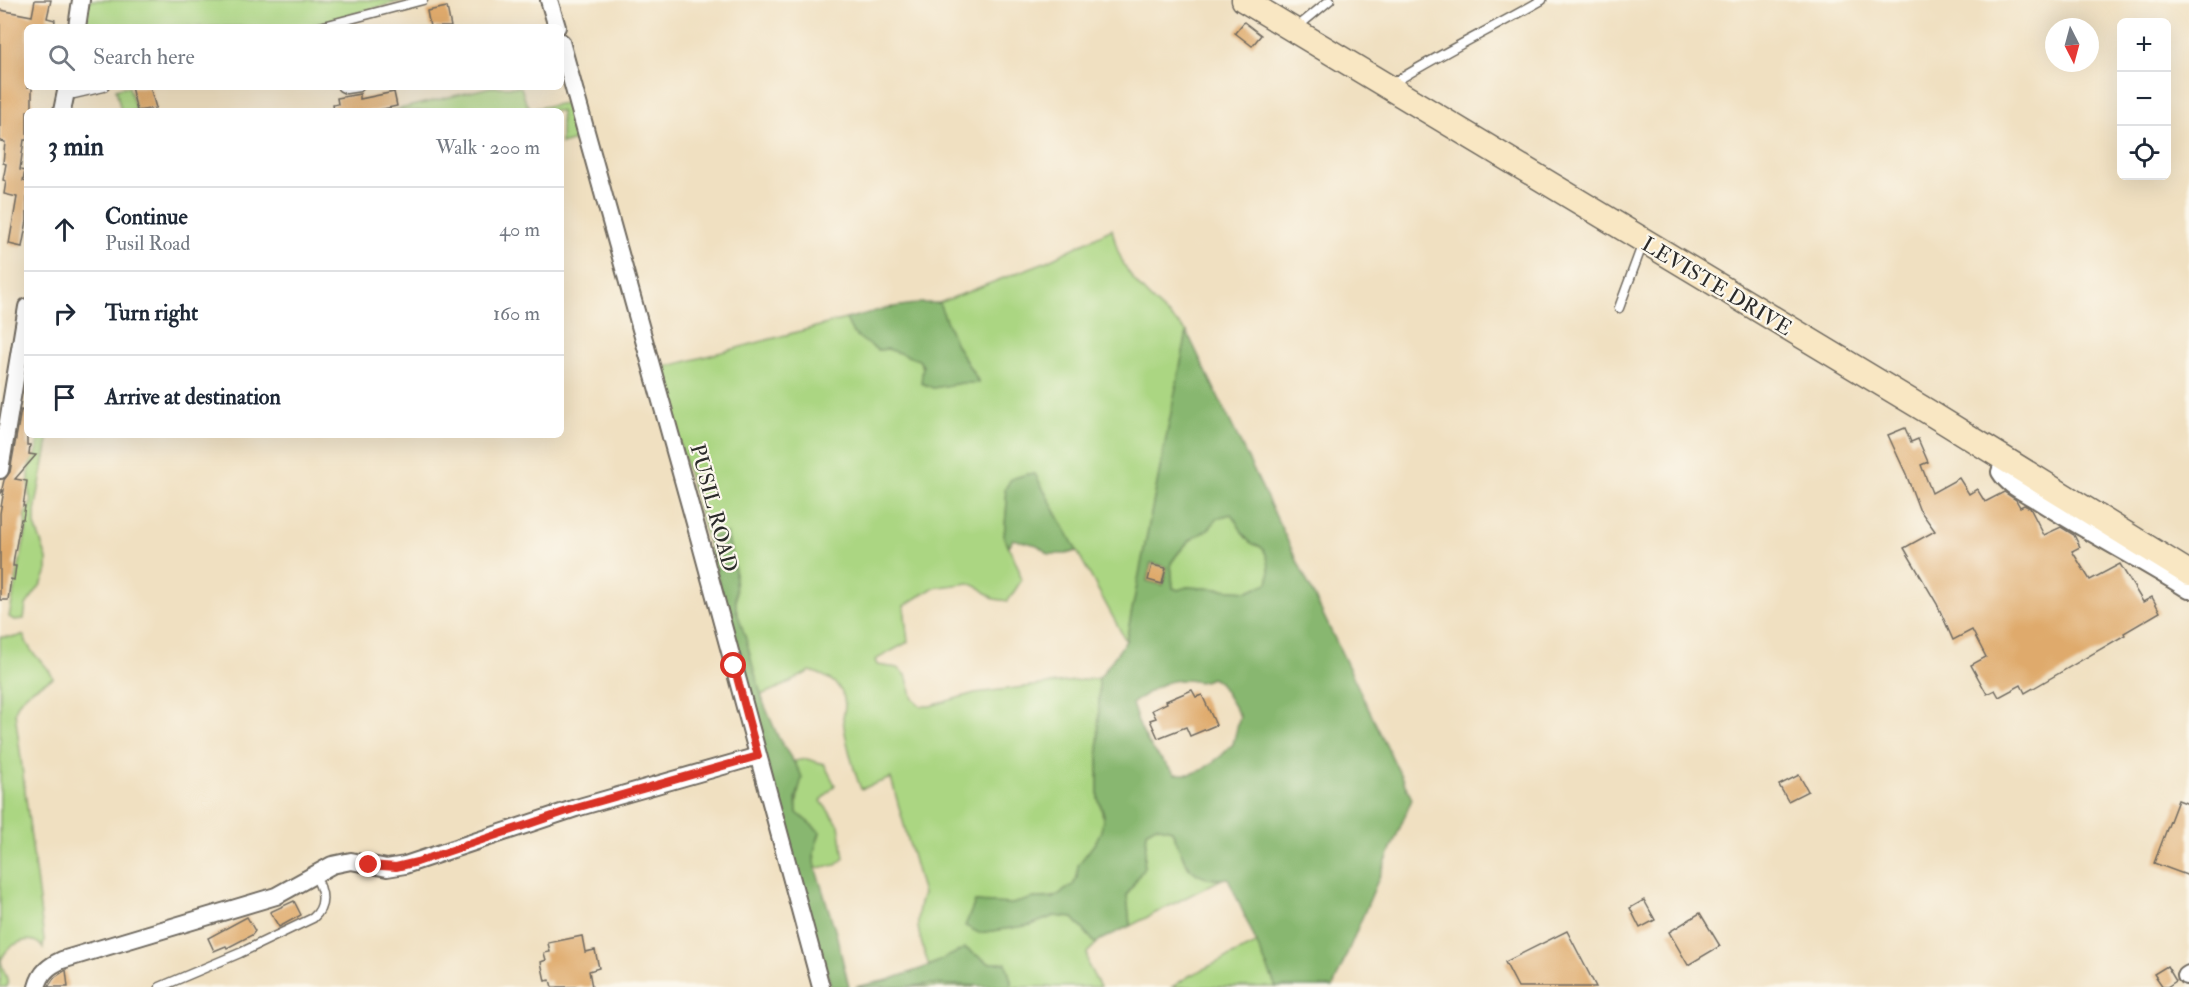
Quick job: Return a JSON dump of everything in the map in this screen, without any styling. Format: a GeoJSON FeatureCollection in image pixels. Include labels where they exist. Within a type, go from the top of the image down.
{"type":"FeatureCollection","features":[{"type":"Feature","properties":{"kind":"main road","name":"LEVISTE DRIVE"},"geometry":{"type":"LineString","coordinates":[[1244,0],[1927,411],[2189,573]]}},
{"type":"Feature","properties":{"kind":"street"},"geometry":{"type":"LineString","coordinates":[[77,24],[81,0]]}},
{"type":"Feature","properties":{"kind":"street"},"geometry":{"type":"LineString","coordinates":[[549,0],[556,24]]}},
{"type":"Feature","properties":{"kind":"street","name":"PUSIL ROAD"},"geometry":{"type":"LineString","coordinates":[[564,53],[821,987]]}},
{"type":"Feature","properties":{"kind":"street"},"geometry":{"type":"LineString","coordinates":[[63,108],[66,90]]}},
{"type":"Feature","properties":{"kind":"street"},"geometry":{"type":"LineString","coordinates":[[0,470],[24,325]]}},
{"type":"Feature","properties":{"kind":"street"},"geometry":{"type":"LineString","coordinates":[[2004,460],[2000,472],[2011,484],[2082,529],[2189,590]]}},
{"type":"Feature","properties":{"kind":"street"},"geometry":{"type":"LineString","coordinates":[[37,987],[47,968],[62,960],[268,899],[295,887],[314,873],[332,865],[351,861],[387,868],[405,865],[576,808],[758,756]]}},
{"type":"Feature","properties":{"kind":"lane"},"geometry":{"type":"LineString","coordinates":[[337,24],[423,0]]}},
{"type":"Feature","properties":{"kind":"lane"},"geometry":{"type":"LineString","coordinates":[[1293,30],[1330,0]]}},
{"type":"Feature","properties":{"kind":"lane"},"geometry":{"type":"LineString","coordinates":[[1387,87],[1422,64],[1493,29],[1542,0]]}},
{"type":"Feature","properties":{"kind":"lane"},"geometry":{"type":"LineString","coordinates":[[66,90],[74,94],[91,90]]}},
{"type":"Feature","properties":{"kind":"lane"},"geometry":{"type":"LineString","coordinates":[[1619,308],[1644,242]]}},
{"type":"Feature","properties":{"kind":"lane"},"geometry":{"type":"LineString","coordinates":[[160,987],[240,953],[313,918],[321,908],[323,898],[321,886],[314,873]]}},
{"type":"Feature","properties":{"kind":"green space"},"geometry":{"type":"Polygon","coordinates":[[[89,0],[405,0],[316,24],[85,24],[89,0]]]}},
{"type":"Feature","properties":{"kind":"green space"},"geometry":{"type":"Polygon","coordinates":[[[116,90],[130,90],[135,108],[120,108],[116,90]]]}},
{"type":"Feature","properties":{"kind":"green space"},"geometry":{"type":"Polygon","coordinates":[[[478,90],[522,90],[526,103],[531,108],[404,108],[478,90]]]}},
{"type":"Feature","properties":{"kind":"green space"},"geometry":{"type":"Polygon","coordinates":[[[570,102],[580,139],[564,143],[564,108],[537,108],[570,102]]]}},
{"type":"Feature","properties":{"kind":"green space"},"geometry":{"type":"Polygon","coordinates":[[[1112,229],[1120,256],[1133,278],[1149,297],[1187,332],[1126,641],[1035,474],[1027,474],[1005,489],[1007,503],[1004,537],[1019,569],[1021,581],[1008,601],[994,599],[969,583],[933,588],[904,606],[908,642],[875,660],[877,665],[898,668],[906,675],[913,699],[921,706],[930,706],[975,693],[1099,678],[1098,798],[1103,823],[1096,842],[1082,861],[1075,882],[1064,893],[1055,896],[1012,904],[975,902],[966,925],[979,933],[1031,925],[1054,916],[1073,918],[1096,944],[1087,953],[1088,965],[1100,987],[1011,987],[1006,964],[989,963],[965,948],[929,966],[918,930],[918,913],[923,894],[891,778],[861,789],[843,719],[844,698],[838,686],[828,678],[810,671],[761,695],[736,609],[735,571],[727,534],[707,539],[658,369],[846,319],[853,333],[878,350],[888,349],[919,360],[933,388],[979,382],[956,345],[939,303],[1045,262],[1112,229]]]}},
{"type":"Feature","properties":{"kind":"green space"},"geometry":{"type":"Polygon","coordinates":[[[939,303],[956,345],[979,383],[962,383],[933,388],[921,383],[923,366],[919,360],[888,349],[878,350],[853,333],[846,319],[887,308],[939,303]]]}},
{"type":"Feature","properties":{"kind":"green space"},"geometry":{"type":"Polygon","coordinates":[[[1187,332],[1412,799],[1333,987],[1276,987],[1228,878],[1215,879],[1196,873],[1185,860],[1172,830],[1156,826],[1147,831],[1144,867],[1127,895],[1130,926],[1096,944],[1073,918],[1054,916],[1031,925],[979,933],[965,926],[975,902],[1012,904],[1034,898],[1053,898],[1073,885],[1077,877],[1078,865],[1101,831],[1104,815],[1098,798],[1099,678],[1126,641],[1187,332]],[[1231,514],[1217,518],[1210,527],[1191,539],[1179,552],[1171,563],[1173,588],[1248,591],[1268,583],[1269,565],[1264,551],[1247,539],[1231,514]],[[1151,563],[1147,581],[1163,585],[1167,567],[1151,563]],[[1211,678],[1169,682],[1132,704],[1148,742],[1175,774],[1190,774],[1202,770],[1233,744],[1240,716],[1219,682],[1211,678]]]}},
{"type":"Feature","properties":{"kind":"green space"},"geometry":{"type":"Polygon","coordinates":[[[39,438],[48,438],[35,511],[35,525],[47,559],[47,571],[42,583],[26,605],[24,619],[14,620],[9,617],[26,531],[25,515],[32,501],[29,495],[29,466],[36,455],[39,438]]]}},
{"type":"Feature","properties":{"kind":"green space"},"geometry":{"type":"Polygon","coordinates":[[[1035,474],[1077,551],[1066,554],[1049,554],[1037,545],[1013,539],[1009,547],[1004,537],[1007,503],[1005,489],[1011,479],[1035,474]]]}},
{"type":"Feature","properties":{"kind":"green space"},"geometry":{"type":"Polygon","coordinates":[[[1231,514],[1247,539],[1264,551],[1269,565],[1268,583],[1248,591],[1173,588],[1171,563],[1179,552],[1191,539],[1210,527],[1217,518],[1231,514]]]}},
{"type":"Feature","properties":{"kind":"green space"},"geometry":{"type":"Polygon","coordinates":[[[727,533],[735,571],[736,609],[764,704],[779,739],[802,778],[796,799],[797,813],[820,832],[814,852],[814,863],[836,933],[849,987],[831,987],[790,850],[707,539],[727,533]]]}},
{"type":"Feature","properties":{"kind":"green space"},"geometry":{"type":"Polygon","coordinates":[[[22,635],[53,678],[25,695],[15,712],[44,940],[43,948],[38,943],[26,941],[14,945],[4,954],[1,960],[7,987],[0,987],[0,637],[22,635]]]}},
{"type":"Feature","properties":{"kind":"green space"},"geometry":{"type":"Polygon","coordinates":[[[807,759],[824,764],[835,785],[821,801],[839,825],[844,858],[836,865],[816,868],[814,852],[820,832],[797,813],[800,781],[794,761],[807,759]]]}},
{"type":"Feature","properties":{"kind":"green space"},"geometry":{"type":"Polygon","coordinates":[[[1156,826],[1172,830],[1187,867],[1213,879],[1222,879],[1130,926],[1127,895],[1144,867],[1147,831],[1156,826]]]}},
{"type":"Feature","properties":{"kind":"green space"},"geometry":{"type":"Polygon","coordinates":[[[1257,943],[1276,987],[1172,987],[1189,976],[1257,943]]]}},
{"type":"Feature","properties":{"kind":"green space"},"geometry":{"type":"Polygon","coordinates":[[[965,948],[989,963],[1006,963],[1011,987],[930,984],[904,987],[855,987],[888,980],[929,966],[965,948]]]}},
{"type":"Feature","properties":{"kind":"green space"},"geometry":{"type":"Polygon","coordinates":[[[969,984],[975,987],[904,987],[969,984]]]}},
{"type":"Feature","properties":{"kind":"building"},"geometry":{"type":"Polygon","coordinates":[[[35,0],[51,0],[47,18],[55,20],[54,24],[24,24],[24,90],[32,90],[32,108],[24,108],[24,140],[20,170],[24,171],[22,247],[9,244],[17,197],[4,194],[5,142],[0,141],[0,10],[32,16],[35,0]]]}},
{"type":"Feature","properties":{"kind":"building"},"geometry":{"type":"Polygon","coordinates":[[[447,7],[450,24],[429,24],[427,11],[447,7]]]}},
{"type":"Feature","properties":{"kind":"building"},"geometry":{"type":"Polygon","coordinates":[[[1244,22],[1261,35],[1252,46],[1235,33],[1244,22]]]}},
{"type":"Feature","properties":{"kind":"building"},"geometry":{"type":"Polygon","coordinates":[[[132,90],[151,90],[156,108],[136,108],[132,90]]]}},
{"type":"Feature","properties":{"kind":"building"},"geometry":{"type":"Polygon","coordinates":[[[394,92],[397,106],[334,108],[333,105],[338,104],[337,98],[360,94],[360,99],[394,92]]]}},
{"type":"Feature","properties":{"kind":"building"},"geometry":{"type":"Polygon","coordinates":[[[21,410],[24,411],[24,438],[27,438],[27,445],[30,445],[29,454],[36,455],[15,479],[27,481],[23,506],[25,506],[14,557],[13,566],[16,566],[14,580],[11,579],[8,600],[0,600],[0,513],[4,490],[1,493],[4,480],[10,472],[21,410]]]}},
{"type":"Feature","properties":{"kind":"building"},"geometry":{"type":"Polygon","coordinates":[[[1905,428],[1911,442],[1918,439],[1928,462],[1921,465],[1932,493],[1959,478],[1969,494],[1977,489],[1985,502],[2004,492],[2016,500],[2020,507],[2024,505],[2030,508],[2044,535],[2061,527],[2074,535],[2080,547],[2072,551],[2090,580],[2120,564],[2143,602],[2152,597],[2160,612],[2025,693],[2021,685],[1999,697],[1995,690],[1987,694],[1971,665],[1986,657],[1972,630],[1953,640],[1937,604],[1904,548],[1935,531],[1919,509],[1888,435],[1905,428]]]}},
{"type":"Feature","properties":{"kind":"building"},"geometry":{"type":"Polygon","coordinates":[[[1152,565],[1166,568],[1162,584],[1148,580],[1152,565]]]}},
{"type":"Feature","properties":{"kind":"building"},"geometry":{"type":"Polygon","coordinates":[[[1192,690],[1196,697],[1202,695],[1216,725],[1190,736],[1186,727],[1158,738],[1150,720],[1156,718],[1152,710],[1192,690]]]}},
{"type":"Feature","properties":{"kind":"building"},"geometry":{"type":"Polygon","coordinates":[[[1799,775],[1808,791],[1788,801],[1779,785],[1799,775]]]}},
{"type":"Feature","properties":{"kind":"building"},"geometry":{"type":"Polygon","coordinates":[[[2178,800],[2189,804],[2189,876],[2154,863],[2178,800]]]}},
{"type":"Feature","properties":{"kind":"building"},"geometry":{"type":"Polygon","coordinates":[[[1644,900],[1655,920],[1640,928],[1630,908],[1644,900]]]}},
{"type":"Feature","properties":{"kind":"building"},"geometry":{"type":"Polygon","coordinates":[[[294,901],[301,915],[279,927],[270,912],[294,901]]]}},
{"type":"Feature","properties":{"kind":"building"},"geometry":{"type":"Polygon","coordinates":[[[1700,913],[1720,946],[1688,965],[1669,932],[1700,913]]]}},
{"type":"Feature","properties":{"kind":"building"},"geometry":{"type":"Polygon","coordinates":[[[247,917],[255,931],[252,935],[227,948],[226,946],[214,951],[208,938],[247,917]]]}},
{"type":"Feature","properties":{"kind":"building"},"geometry":{"type":"Polygon","coordinates":[[[1567,931],[1596,987],[1518,987],[1505,962],[1567,931]]]}},
{"type":"Feature","properties":{"kind":"building"},"geometry":{"type":"Polygon","coordinates":[[[582,936],[585,952],[595,950],[599,968],[589,971],[592,987],[552,987],[550,980],[545,981],[541,962],[546,960],[544,953],[550,952],[548,943],[582,936]]]}},
{"type":"Feature","properties":{"kind":"building"},"geometry":{"type":"Polygon","coordinates":[[[2167,966],[2176,981],[2163,987],[2154,974],[2167,966]]]}},
{"type":"Feature","properties":{"kind":"building"},"geometry":{"type":"Polygon","coordinates":[[[66,970],[68,987],[48,987],[54,978],[66,970]]]}},
{"type":"Feature","properties":{"kind":"route"},"geometry":{"type":"LineString","coordinates":[[369,865],[387,868],[417,862],[576,808],[758,756],[734,666]]}}]}
